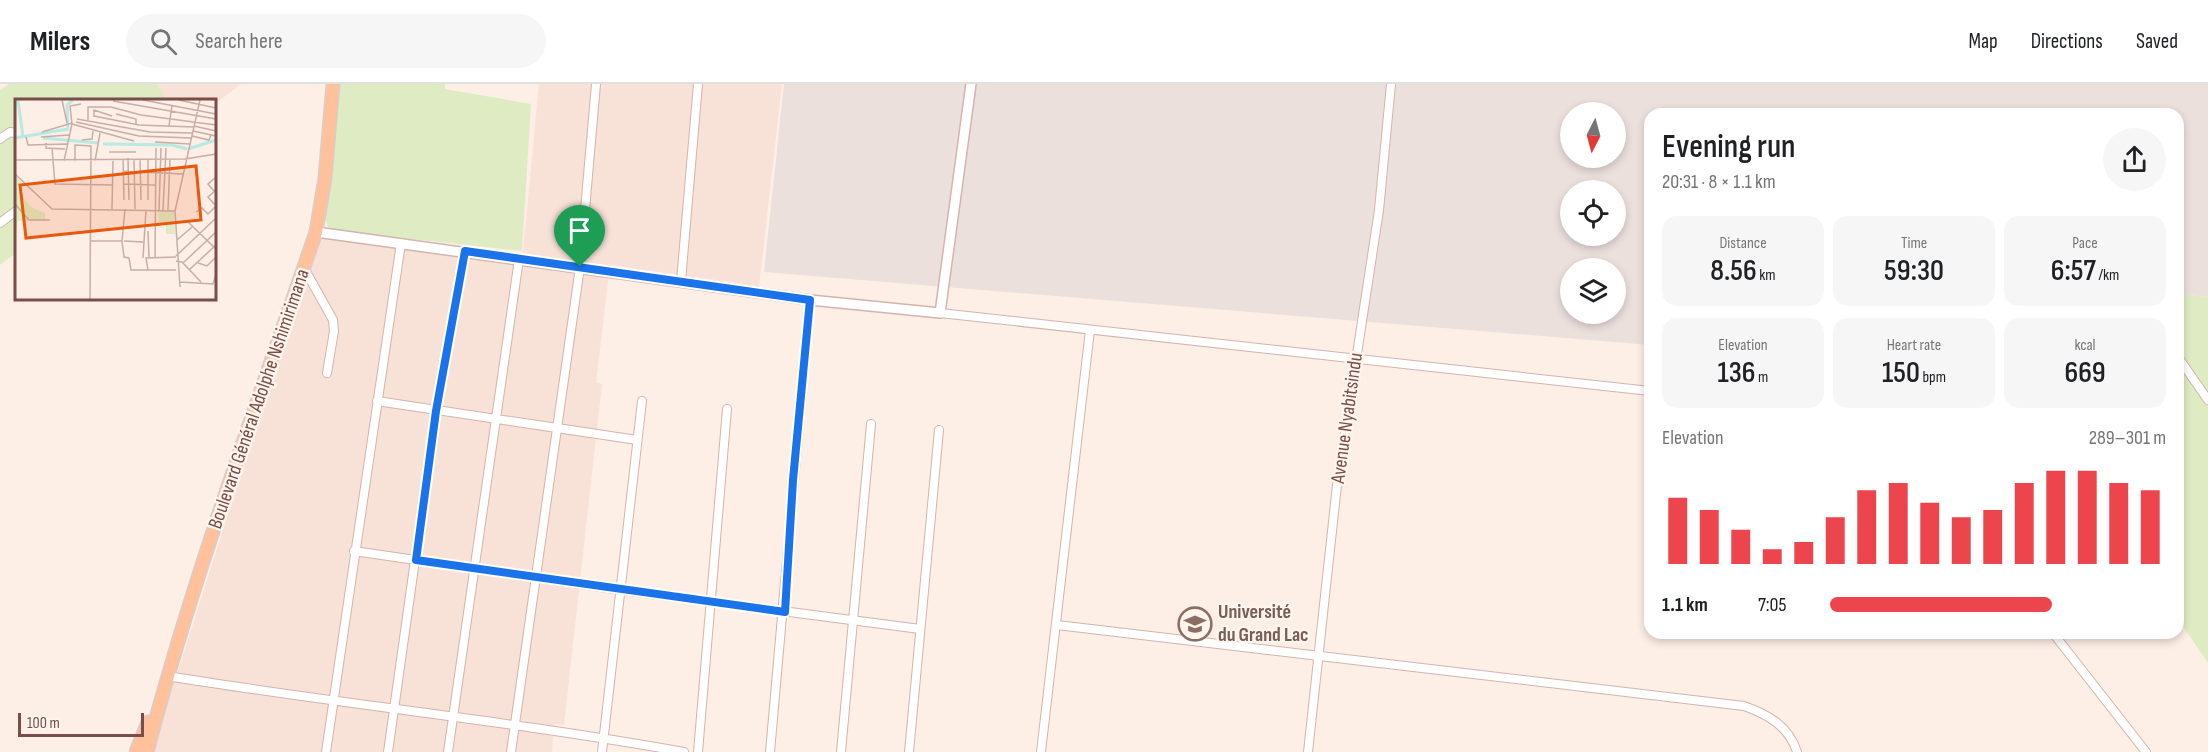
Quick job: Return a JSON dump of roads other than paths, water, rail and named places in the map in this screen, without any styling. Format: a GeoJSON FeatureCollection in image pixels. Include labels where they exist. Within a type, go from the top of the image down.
{"type":"FeatureCollection","features":[{"type":"Feature","properties":{"kind":"main road","name":"Boulevard Général Adolphe Nshimirimana"},"geometry":{"type":"LineString","coordinates":[[147,752],[156,708],[316,232],[325,178],[333,84]]}},
{"type":"Feature","properties":{"kind":"main road","name":"Boulevard Général Adolphe Nshimirimana"},"geometry":{"type":"LineString","coordinates":[[136,752],[146,725],[156,708]]}},
{"type":"Feature","properties":{"kind":"street"},"geometry":{"type":"LineString","coordinates":[[511,752],[580,267],[596,84]]}},
{"type":"Feature","properties":{"kind":"street"},"geometry":{"type":"LineString","coordinates":[[681,281],[698,84]]}},
{"type":"Feature","properties":{"kind":"street"},"geometry":{"type":"LineString","coordinates":[[940,314],[971,84]]}},
{"type":"Feature","properties":{"kind":"street","name":"Avenue Nyabitsindu"},"geometry":{"type":"LineString","coordinates":[[1308,752],[1337,485],[1379,210],[1391,84]]}},
{"type":"Feature","properties":{"kind":"street"},"geometry":{"type":"LineString","coordinates":[[0,139],[10,132],[15,134]]}},
{"type":"Feature","properties":{"kind":"street"},"geometry":{"type":"LineString","coordinates":[[0,223],[15,212]]}},
{"type":"Feature","properties":{"kind":"street"},"geometry":{"type":"LineString","coordinates":[[316,232],[810,300],[1355,357],[1644,390]]}},
{"type":"Feature","properties":{"kind":"street"},"geometry":{"type":"LineString","coordinates":[[326,752],[401,243]]}},
{"type":"Feature","properties":{"kind":"street"},"geometry":{"type":"LineString","coordinates":[[388,752],[436,411],[465,251]]}},
{"type":"Feature","properties":{"kind":"street"},"geometry":{"type":"LineString","coordinates":[[448,752],[519,260]]}},
{"type":"Feature","properties":{"kind":"street"},"geometry":{"type":"LineString","coordinates":[[304,268],[333,320],[334,331],[327,373]]}},
{"type":"Feature","properties":{"kind":"street"},"geometry":{"type":"LineString","coordinates":[[770,752],[785,612],[792,490],[810,300]]}},
{"type":"Feature","properties":{"kind":"street"},"geometry":{"type":"LineString","coordinates":[[1041,752],[1090,330]]}},
{"type":"Feature","properties":{"kind":"street"},"geometry":{"type":"LineString","coordinates":[[2184,366],[2208,400]]}},
{"type":"Feature","properties":{"kind":"street"},"geometry":{"type":"LineString","coordinates":[[377,401],[637,440]]}},
{"type":"Feature","properties":{"kind":"street"},"geometry":{"type":"LineString","coordinates":[[602,752],[642,401]]}},
{"type":"Feature","properties":{"kind":"street"},"geometry":{"type":"LineString","coordinates":[[698,752],[727,409]]}},
{"type":"Feature","properties":{"kind":"street"},"geometry":{"type":"LineString","coordinates":[[841,752],[871,424]]}},
{"type":"Feature","properties":{"kind":"street"},"geometry":{"type":"LineString","coordinates":[[909,752],[939,430]]}},
{"type":"Feature","properties":{"kind":"street"},"geometry":{"type":"LineString","coordinates":[[354,551],[621,590],[920,629]]}},
{"type":"Feature","properties":{"kind":"street"},"geometry":{"type":"LineString","coordinates":[[1057,625],[1744,706],[1774,719],[1786,732],[1797,752]]}},
{"type":"Feature","properties":{"kind":"street"},"geometry":{"type":"LineString","coordinates":[[2058,639],[2146,752]]}},
{"type":"Feature","properties":{"kind":"street"},"geometry":{"type":"LineString","coordinates":[[167,676],[334,702],[603,737],[684,752]]}},
{"type":"Feature","properties":{"kind":"place","name":"Université du Grand Lac"},"geometry":{"type":"Point","coordinates":[1195,624]}}]}
